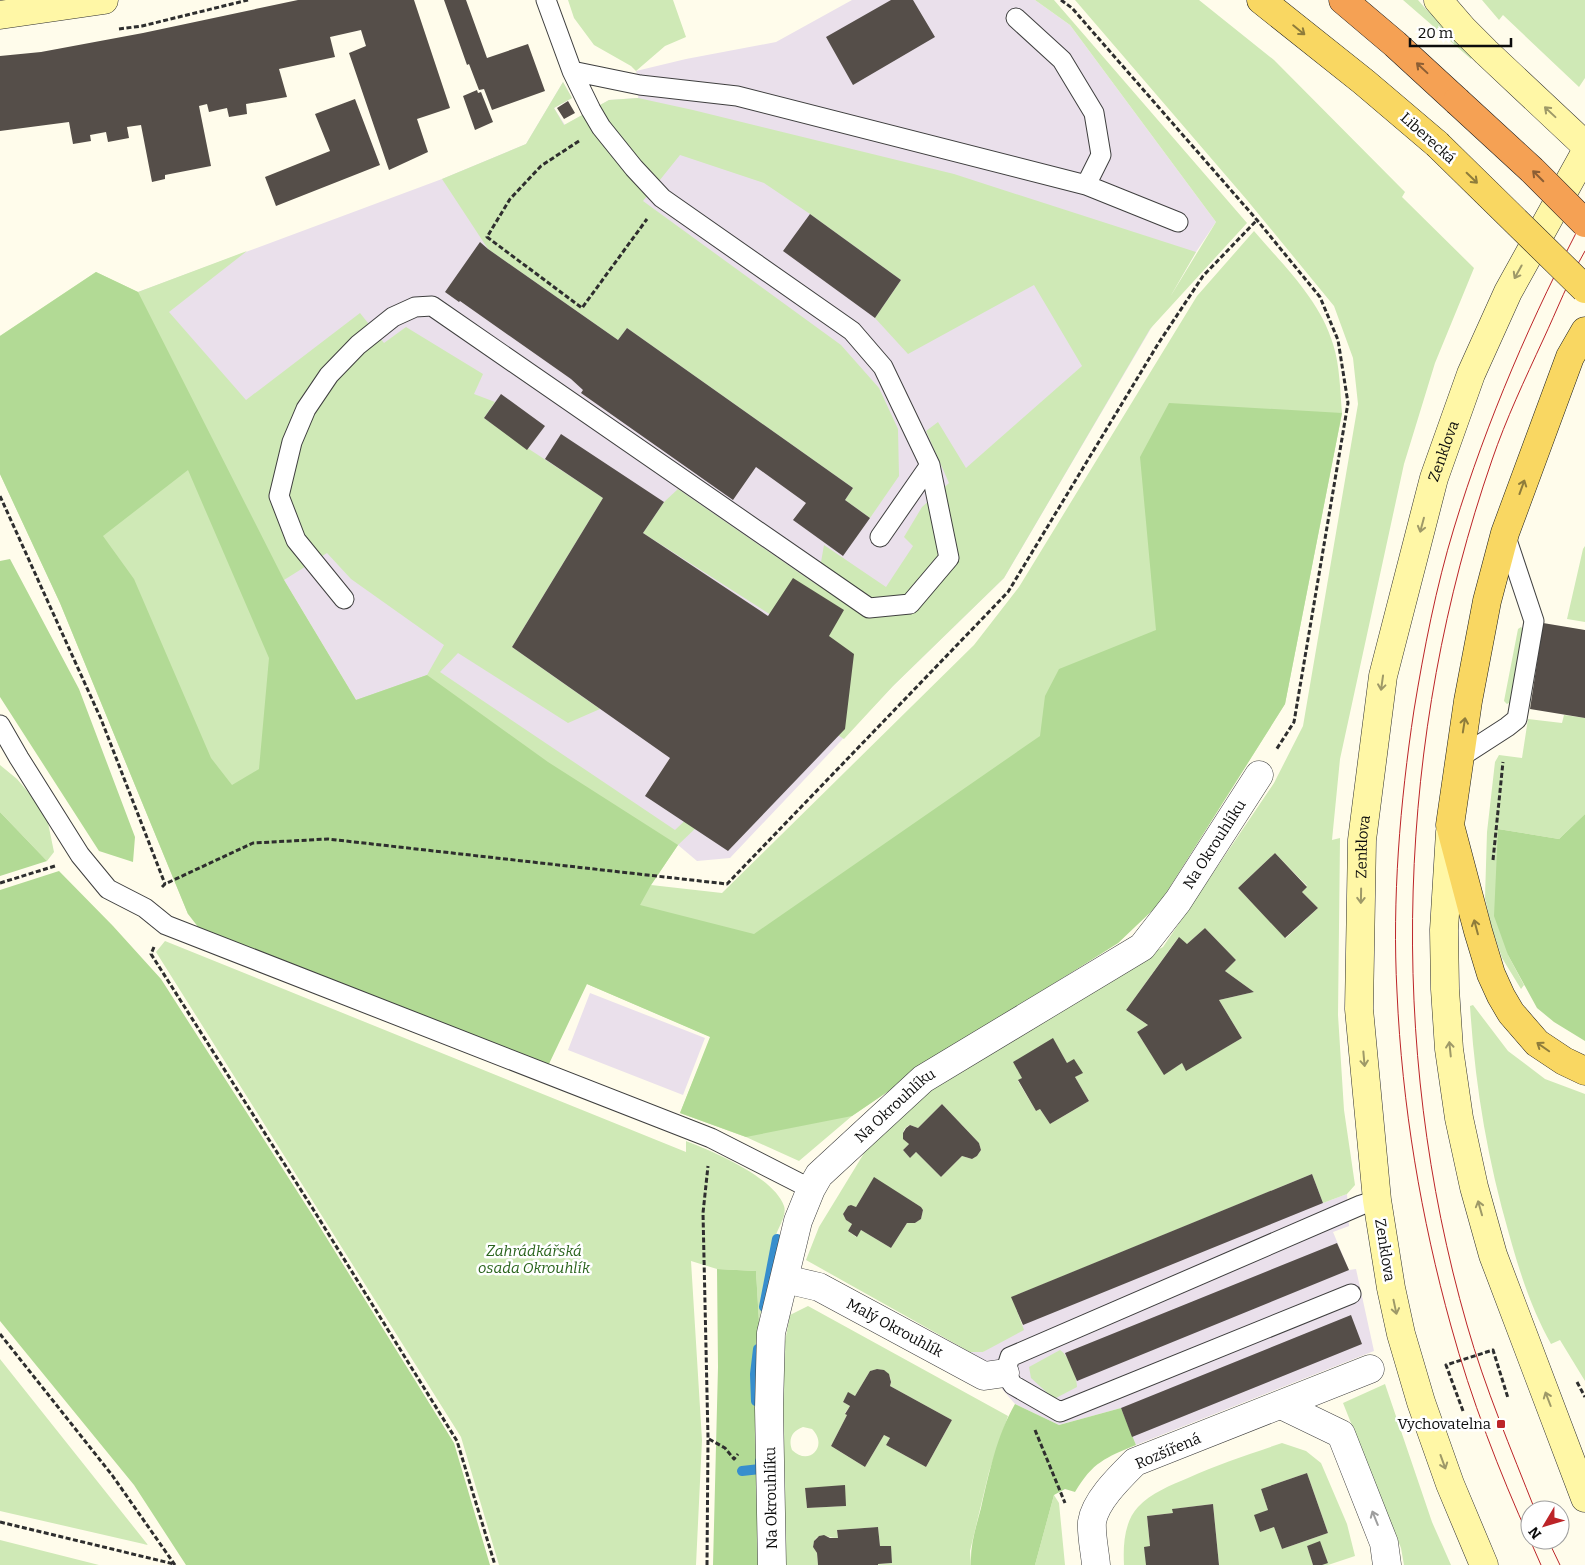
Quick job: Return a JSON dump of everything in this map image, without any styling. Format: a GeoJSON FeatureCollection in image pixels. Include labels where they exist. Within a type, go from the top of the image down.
{"type":"FeatureCollection","features":[{"type":"Feature","properties":{"kind":"highway"},"geometry":{"type":"LineString","coordinates":[[1343,0],[1395,44],[1532,170],[1585,223]]}},
{"type":"Feature","properties":{"kind":"main road"},"geometry":{"type":"LineString","coordinates":[[0,15],[104,0]]}},
{"type":"Feature","properties":{"kind":"main road","name":"Liberecká"},"geometry":{"type":"LineString","coordinates":[[1261,0],[1364,82],[1437,144],[1585,289]]}},
{"type":"Feature","properties":{"kind":"main road"},"geometry":{"type":"LineString","coordinates":[[1438,0],[1486,52],[1585,145]]}},
{"type":"Feature","properties":{"kind":"main road","name":"Zenklova"},"geometry":{"type":"LineString","coordinates":[[1484,1565],[1450,1484],[1421,1402],[1401,1334],[1377,1200],[1359,1009],[1362,840],[1383,676],[1434,478],[1471,374],[1508,292],[1585,153]]}},
{"type":"Feature","properties":{"kind":"main road"},"geometry":{"type":"LineString","coordinates":[[1585,331],[1570,357],[1505,533],[1487,602],[1459,758],[1450,826],[1444,930],[1449,1049],[1459,1118],[1474,1187],[1493,1255],[1585,1498]]}},
{"type":"Feature","properties":{"kind":"main road"},"geometry":{"type":"LineString","coordinates":[[1450,826],[1478,931],[1491,974],[1501,996],[1511,1012],[1537,1043],[1564,1061],[1585,1071]]}},
{"type":"Feature","properties":{"kind":"street","name":"Na Okrouhlíku"},"geometry":{"type":"LineString","coordinates":[[772,1565],[769,1408],[772,1333],[798,1221],[811,1188],[819,1175],[923,1079],[1142,947],[1178,901],[1259,775]]}},
{"type":"Feature","properties":{"kind":"street","name":"Malý Okrouhlík"},"geometry":{"type":"LineString","coordinates":[[785,1279],[819,1287],[984,1376],[1005,1373]]}},
{"type":"Feature","properties":{"kind":"street","name":"Rozšířená"},"geometry":{"type":"LineString","coordinates":[[1096,1565],[1092,1522],[1097,1508],[1113,1484],[1135,1462],[1370,1369]]}},
{"type":"Feature","properties":{"kind":"street"},"geometry":{"type":"LineString","coordinates":[[1281,1405],[1341,1434],[1384,1543],[1387,1565]]}},
{"type":"Feature","properties":{"kind":"lane"},"geometry":{"type":"LineString","coordinates":[[344,599],[296,540],[279,496],[292,442],[306,409],[329,375],[358,345],[393,317],[415,308],[432,306],[868,608],[910,604],[948,558],[930,465],[883,367],[852,331],[662,198],[634,168],[601,127],[591,110],[572,72],[546,0]]}},
{"type":"Feature","properties":{"kind":"lane"},"geometry":{"type":"LineString","coordinates":[[1016,18],[1062,60],[1094,112],[1101,155],[1086,186]]}},
{"type":"Feature","properties":{"kind":"lane"},"geometry":{"type":"LineString","coordinates":[[572,72],[640,86],[737,96],[1086,186],[1178,222]]}},
{"type":"Feature","properties":{"kind":"lane"},"geometry":{"type":"LineString","coordinates":[[880,537],[930,465]]}},
{"type":"Feature","properties":{"kind":"lane"},"geometry":{"type":"LineString","coordinates":[[1459,758],[1507,727],[1517,718],[1534,621],[1505,533]]}},
{"type":"Feature","properties":{"kind":"lane"},"geometry":{"type":"LineString","coordinates":[[0,725],[80,854],[108,889],[145,908],[166,925],[711,1138],[811,1188]]}},
{"type":"Feature","properties":{"kind":"lane"},"geometry":{"type":"LineString","coordinates":[[1351,1294],[1060,1412],[1013,1385],[1005,1373],[1010,1357],[1361,1205],[1377,1200]]}},
{"type":"Feature","properties":{"kind":"path"},"geometry":{"type":"LineString","coordinates":[[1061,0],[1072,8],[1257,220],[1320,297],[1338,340],[1348,403],[1294,722],[1259,775]]}},
{"type":"Feature","properties":{"kind":"path"},"geometry":{"type":"LineString","coordinates":[[601,127],[541,166],[510,199],[487,237],[582,308],[662,198]]}},
{"type":"Feature","properties":{"kind":"path"},"geometry":{"type":"LineString","coordinates":[[145,908],[165,884],[253,843],[328,839],[727,884],[1008,592],[1158,344],[1203,276],[1257,220]]}},
{"type":"Feature","properties":{"kind":"path"},"geometry":{"type":"LineString","coordinates":[[0,496],[102,719],[165,884]]}},
{"type":"Feature","properties":{"kind":"path"},"geometry":{"type":"LineString","coordinates":[[0,883],[66,863],[80,854]]}},
{"type":"Feature","properties":{"kind":"path"},"geometry":{"type":"LineString","coordinates":[[166,925],[151,954],[313,1209],[457,1441],[495,1565]]}},
{"type":"Feature","properties":{"kind":"path"},"geometry":{"type":"LineString","coordinates":[[707,1565],[708,1438],[703,1213],[711,1138]]}},
{"type":"Feature","properties":{"kind":"path"},"geometry":{"type":"LineString","coordinates":[[0,1334],[112,1475],[175,1564]]}},
{"type":"Feature","properties":{"kind":"path"},"geometry":{"type":"LineString","coordinates":[[1462,1411],[1446,1365],[1492,1350],[1508,1398]]}},
{"type":"Feature","properties":{"kind":"path"},"geometry":{"type":"LineString","coordinates":[[1034,1429],[1064,1501]]}},
{"type":"Feature","properties":{"kind":"path"},"geometry":{"type":"LineString","coordinates":[[708,1438],[725,1448],[734,1459],[739,1452]]}},
{"type":"Feature","properties":{"kind":"path"},"geometry":{"type":"LineString","coordinates":[[0,1522],[175,1564]]}},
{"type":"Feature","properties":{"kind":"shaded area"},"geometry":{"type":"Polygon","coordinates":[[[852,0],[1035,0],[1070,25],[1216,222],[1196,252],[1004,578],[893,686],[730,858],[697,861],[678,845],[356,700],[284,580],[138,292],[442,179],[526,144],[563,82],[572,98],[554,108],[565,125],[609,100],[638,98],[640,85],[636,71],[686,59],[776,42],[852,0]]]}},
{"type":"Feature","properties":{"kind":"shaded area"},"geometry":{"type":"Polygon","coordinates":[[[590,993],[705,1038],[683,1095],[568,1050],[590,993]]]}},
{"type":"Feature","properties":{"kind":"shaded area"},"geometry":{"type":"Polygon","coordinates":[[[1312,1174],[1323,1203],[1347,1194],[1349,1226],[1333,1232],[1349,1270],[1356,1269],[1374,1351],[1136,1445],[1121,1408],[1059,1425],[1015,1404],[970,1352],[983,1352],[1023,1325],[1011,1297],[1312,1174]]]}},
{"type":"Feature","properties":{"kind":"green space"},"geometry":{"type":"Polygon","coordinates":[[[568,0],[673,0],[686,37],[665,46],[636,71],[631,66],[594,45],[574,18],[568,0]]]}},
{"type":"Feature","properties":{"kind":"green space"},"geometry":{"type":"Polygon","coordinates":[[[1035,0],[1054,0],[1247,223],[1150,329],[1004,578],[893,686],[844,739],[811,718],[678,845],[651,885],[722,893],[974,645],[1019,587],[1197,296],[1254,231],[1300,284],[1327,328],[1337,361],[1342,413],[1285,704],[1159,904],[1118,943],[956,1045],[852,1116],[799,1161],[746,1137],[680,1113],[711,1037],[587,984],[188,914],[60,603],[0,474],[0,336],[96,272],[138,292],[247,251],[169,312],[246,400],[360,313],[384,343],[406,327],[483,374],[474,394],[495,402],[484,418],[603,498],[512,647],[600,709],[568,723],[458,653],[440,672],[675,830],[849,665],[643,533],[664,502],[678,489],[817,585],[824,545],[886,587],[913,546],[904,537],[922,507],[949,483],[926,431],[938,422],[966,468],[1082,366],[1034,285],[908,354],[875,318],[901,280],[764,183],[680,155],[643,201],[841,345],[879,388],[898,429],[899,476],[870,518],[845,500],[853,488],[627,328],[618,340],[488,249],[442,179],[526,144],[563,82],[572,98],[554,108],[564,125],[609,100],[638,98],[954,174],[1196,252],[1170,297],[1216,222],[1070,25],[1035,0]],[[327,553],[284,580],[356,700],[427,675],[444,645],[351,579],[327,553]]]}},
{"type":"Feature","properties":{"kind":"green space"},"geometry":{"type":"Polygon","coordinates":[[[1075,0],[1199,0],[1274,60],[1405,192],[1402,197],[1474,268],[1435,363],[1404,464],[1340,759],[1332,840],[1340,838],[1338,1015],[1344,1110],[1355,1185],[1347,1194],[1323,1203],[1312,1174],[1012,1297],[1024,1330],[983,1352],[970,1352],[806,1260],[819,1227],[866,1150],[933,1083],[1081,992],[1163,947],[1274,783],[1303,726],[1358,404],[1353,358],[1334,306],[1247,200],[1075,0]],[[1275,853],[1238,888],[1286,938],[1318,908],[1302,892],[1307,886],[1275,853]],[[1205,928],[1187,944],[1178,938],[1126,1010],[1148,1025],[1137,1032],[1164,1074],[1182,1063],[1186,1070],[1242,1038],[1219,1000],[1254,992],[1225,971],[1236,960],[1205,928]],[[1053,1039],[1018,1081],[1036,1111],[1040,1109],[1050,1124],[1089,1101],[1075,1077],[1082,1073],[1067,1063],[1053,1039]],[[942,1104],[918,1128],[910,1125],[904,1131],[905,1139],[909,1144],[903,1150],[910,1158],[916,1152],[941,1177],[962,1156],[972,1159],[981,1150],[979,1143],[942,1104]],[[874,1178],[856,1207],[848,1206],[843,1214],[846,1220],[852,1224],[848,1231],[856,1237],[861,1230],[891,1248],[907,1223],[915,1223],[921,1219],[923,1210],[874,1178]]]}},
{"type":"Feature","properties":{"kind":"green space"},"geometry":{"type":"Polygon","coordinates":[[[1403,0],[1418,0],[1474,54],[1471,59],[1403,0]]]}},
{"type":"Feature","properties":{"kind":"green space"},"geometry":{"type":"Polygon","coordinates":[[[1482,0],[1585,0],[1585,78],[1579,87],[1503,15],[1499,20],[1482,0]]]}},
{"type":"Feature","properties":{"kind":"green space"},"geometry":{"type":"Polygon","coordinates":[[[96,272],[138,292],[284,580],[356,700],[427,675],[548,762],[678,845],[640,905],[754,934],[1040,736],[1045,696],[1059,669],[1156,630],[1140,457],[1169,403],[1342,413],[1285,704],[1159,904],[1118,943],[956,1045],[852,1116],[746,1137],[680,1113],[710,1037],[587,984],[548,1066],[202,932],[188,914],[60,603],[0,474],[0,336],[96,272]],[[188,470],[103,536],[134,579],[211,758],[232,785],[259,769],[269,658],[188,470]]]}},
{"type":"Feature","properties":{"kind":"green space"},"geometry":{"type":"Polygon","coordinates":[[[1585,546],[1585,622],[1567,619],[1585,546]]]}},
{"type":"Feature","properties":{"kind":"green space"},"geometry":{"type":"Polygon","coordinates":[[[10,559],[79,689],[135,837],[133,862],[99,851],[0,697],[0,561],[10,559]]]}},
{"type":"Feature","properties":{"kind":"green space"},"geometry":{"type":"Polygon","coordinates":[[[1521,627],[1525,631],[1511,702],[1507,704],[1504,701],[1518,629],[1521,627]]]}},
{"type":"Feature","properties":{"kind":"green space"},"geometry":{"type":"Polygon","coordinates":[[[1564,715],[1585,718],[1585,814],[1559,839],[1498,829],[1508,955],[1524,985],[1521,989],[1502,958],[1491,925],[1485,898],[1487,832],[1495,762],[1499,755],[1522,758],[1528,719],[1562,723],[1564,715]]]}},
{"type":"Feature","properties":{"kind":"green space"},"geometry":{"type":"Polygon","coordinates":[[[0,765],[17,779],[46,813],[54,852],[47,861],[0,812],[0,765]]]}},
{"type":"Feature","properties":{"kind":"green space"},"geometry":{"type":"Polygon","coordinates":[[[0,812],[47,861],[0,876],[0,812]]]}},
{"type":"Feature","properties":{"kind":"green space"},"geometry":{"type":"Polygon","coordinates":[[[1585,814],[1585,1041],[1554,1022],[1537,1008],[1508,955],[1494,916],[1498,829],[1559,839],[1585,814]]]}},
{"type":"Feature","properties":{"kind":"green space"},"geometry":{"type":"Polygon","coordinates":[[[59,871],[161,979],[313,1216],[454,1443],[490,1565],[186,1565],[134,1485],[0,1321],[0,890],[59,871]]]}},
{"type":"Feature","properties":{"kind":"green space","name":"Zahrádkářská osada Okrouhlík"},"geometry":{"type":"Polygon","coordinates":[[[165,941],[686,1152],[686,1141],[697,1145],[741,1166],[768,1185],[778,1195],[785,1209],[774,1242],[759,1322],[756,1271],[717,1269],[691,1261],[702,1440],[696,1565],[499,1565],[461,1437],[156,952],[165,941]]]}},
{"type":"Feature","properties":{"kind":"green space"},"geometry":{"type":"Polygon","coordinates":[[[1473,1005],[1508,1051],[1545,1079],[1585,1094],[1585,1381],[1560,1340],[1551,1344],[1532,1304],[1513,1248],[1494,1177],[1483,1121],[1472,1035],[1470,1006],[1473,1005]]]}},
{"type":"Feature","properties":{"kind":"green space"},"geometry":{"type":"Polygon","coordinates":[[[717,1269],[756,1271],[759,1322],[753,1374],[757,1443],[759,1565],[713,1565],[718,1367],[717,1269]]]}},
{"type":"Feature","properties":{"kind":"green space"},"geometry":{"type":"Polygon","coordinates":[[[808,1306],[1008,1416],[989,1472],[970,1551],[971,1565],[878,1565],[892,1563],[890,1546],[880,1546],[878,1527],[837,1530],[838,1538],[819,1536],[814,1541],[813,1547],[817,1553],[818,1565],[784,1565],[780,1368],[790,1315],[808,1306]],[[877,1369],[870,1371],[855,1396],[848,1393],[843,1402],[850,1406],[845,1413],[847,1415],[831,1446],[865,1467],[884,1435],[890,1438],[886,1445],[926,1467],[952,1420],[890,1386],[890,1376],[884,1371],[877,1369]],[[803,1427],[791,1439],[792,1450],[798,1455],[810,1455],[818,1448],[817,1435],[812,1429],[803,1427]],[[805,1488],[807,1508],[846,1506],[805,1488]]]}},
{"type":"Feature","properties":{"kind":"green space"},"geometry":{"type":"Polygon","coordinates":[[[1060,1350],[1072,1367],[1077,1387],[1054,1399],[1031,1378],[1029,1367],[1060,1350]]]}},
{"type":"Feature","properties":{"kind":"green space"},"geometry":{"type":"Polygon","coordinates":[[[0,1359],[148,1545],[0,1511],[0,1359]]]}},
{"type":"Feature","properties":{"kind":"green space"},"geometry":{"type":"Polygon","coordinates":[[[1385,1384],[1432,1522],[1451,1565],[1404,1565],[1401,1548],[1343,1403],[1385,1384]]]}},
{"type":"Feature","properties":{"kind":"green space"},"geometry":{"type":"Polygon","coordinates":[[[1015,1404],[1059,1425],[1121,1408],[1136,1445],[1094,1467],[1075,1492],[1065,1489],[1054,1495],[1035,1565],[971,1565],[971,1550],[974,1536],[998,1441],[1015,1404]]]}},
{"type":"Feature","properties":{"kind":"green space"},"geometry":{"type":"Polygon","coordinates":[[[1282,1443],[1306,1451],[1321,1463],[1347,1524],[1355,1556],[1328,1565],[1322,1565],[1320,1542],[1307,1546],[1313,1565],[1219,1565],[1213,1504],[1173,1509],[1173,1513],[1147,1516],[1150,1546],[1146,1565],[1124,1565],[1124,1542],[1127,1527],[1133,1513],[1143,1502],[1175,1484],[1222,1464],[1282,1443]],[[1307,1473],[1261,1489],[1268,1510],[1260,1532],[1274,1527],[1282,1549],[1328,1533],[1307,1473]]]}},
{"type":"Feature","properties":{"kind":"green space"},"geometry":{"type":"Polygon","coordinates":[[[1054,1495],[1059,1503],[1065,1565],[1035,1565],[1054,1495]]]}},
{"type":"Feature","properties":{"kind":"green space"},"geometry":{"type":"Polygon","coordinates":[[[0,1540],[99,1565],[0,1565],[0,1540]]]}},
{"type":"Feature","properties":{"kind":"building"},"geometry":{"type":"Polygon","coordinates":[[[298,0],[414,0],[450,108],[417,119],[428,152],[389,170],[349,53],[366,46],[361,30],[330,37],[335,57],[279,69],[287,97],[246,104],[247,114],[229,117],[227,108],[209,112],[207,104],[199,106],[211,166],[165,175],[165,179],[152,182],[141,125],[127,127],[129,138],[108,142],[106,132],[90,135],[91,141],[73,144],[69,122],[0,131],[0,56],[41,52],[143,33],[298,0]]]}},
{"type":"Feature","properties":{"kind":"building"},"geometry":{"type":"Polygon","coordinates":[[[444,0],[466,0],[487,58],[528,44],[545,91],[492,110],[484,89],[479,90],[469,64],[467,65],[444,0]]]}},
{"type":"Feature","properties":{"kind":"building"},"geometry":{"type":"Polygon","coordinates":[[[891,0],[913,0],[935,37],[853,85],[826,37],[891,0]]]}},
{"type":"Feature","properties":{"kind":"building"},"geometry":{"type":"Polygon","coordinates":[[[477,90],[478,93],[481,92],[493,122],[475,130],[463,96],[477,90]]]}},
{"type":"Feature","properties":{"kind":"building"},"geometry":{"type":"Polygon","coordinates":[[[355,99],[380,165],[276,206],[265,177],[330,151],[315,114],[355,99]]]}},
{"type":"Feature","properties":{"kind":"building"},"geometry":{"type":"Polygon","coordinates":[[[568,101],[575,113],[564,119],[557,108],[568,101]]]}},
{"type":"Feature","properties":{"kind":"building"},"geometry":{"type":"Polygon","coordinates":[[[810,214],[901,280],[875,318],[783,251],[810,214]]]}},
{"type":"Feature","properties":{"kind":"building"},"geometry":{"type":"Polygon","coordinates":[[[480,242],[618,340],[627,328],[853,488],[845,500],[870,518],[843,556],[793,520],[806,503],[756,467],[733,500],[581,393],[583,390],[571,379],[445,292],[480,242]]]}},
{"type":"Feature","properties":{"kind":"building"},"geometry":{"type":"Polygon","coordinates":[[[501,394],[545,426],[527,450],[484,418],[501,394]]]}},
{"type":"Feature","properties":{"kind":"building"},"geometry":{"type":"Polygon","coordinates":[[[561,434],[664,502],[643,533],[768,616],[793,578],[844,610],[829,636],[854,654],[845,729],[728,851],[645,796],[670,758],[512,647],[603,498],[545,459],[561,434]]]}},
{"type":"Feature","properties":{"kind":"building"},"geometry":{"type":"Polygon","coordinates":[[[1543,623],[1585,630],[1585,718],[1530,709],[1543,623]]]}},
{"type":"Feature","properties":{"kind":"building"},"geometry":{"type":"Polygon","coordinates":[[[1275,853],[1307,887],[1302,892],[1318,908],[1285,938],[1238,888],[1275,853]]]}},
{"type":"Feature","properties":{"kind":"building"},"geometry":{"type":"Polygon","coordinates":[[[1205,928],[1236,960],[1225,971],[1254,992],[1219,1000],[1242,1038],[1186,1071],[1182,1063],[1164,1075],[1137,1032],[1148,1025],[1126,1010],[1179,937],[1187,944],[1205,928]]]}},
{"type":"Feature","properties":{"kind":"building"},"geometry":{"type":"Polygon","coordinates":[[[1053,1038],[1067,1063],[1074,1059],[1083,1073],[1075,1077],[1089,1101],[1050,1124],[1040,1109],[1036,1111],[1018,1080],[1022,1078],[1013,1062],[1053,1038]]]}},
{"type":"Feature","properties":{"kind":"building"},"geometry":{"type":"Polygon","coordinates":[[[942,1104],[979,1143],[981,1150],[972,1159],[962,1156],[941,1177],[916,1152],[910,1158],[903,1150],[909,1144],[903,1139],[903,1133],[910,1125],[918,1128],[942,1104]]]}},
{"type":"Feature","properties":{"kind":"building"},"geometry":{"type":"Polygon","coordinates":[[[1312,1174],[1323,1203],[1023,1325],[1011,1297],[1312,1174]]]}},
{"type":"Feature","properties":{"kind":"building"},"geometry":{"type":"Polygon","coordinates":[[[874,1177],[923,1210],[921,1219],[915,1223],[907,1223],[891,1248],[861,1230],[857,1237],[848,1231],[852,1224],[846,1220],[843,1214],[848,1206],[856,1207],[874,1177]]]}},
{"type":"Feature","properties":{"kind":"building"},"geometry":{"type":"Polygon","coordinates":[[[1337,1243],[1349,1270],[1077,1381],[1065,1353],[1337,1243]]]}},
{"type":"Feature","properties":{"kind":"building"},"geometry":{"type":"Polygon","coordinates":[[[1351,1315],[1362,1344],[1132,1437],[1121,1408],[1351,1315]]]}},
{"type":"Feature","properties":{"kind":"building"},"geometry":{"type":"Polygon","coordinates":[[[884,1370],[889,1374],[890,1386],[952,1420],[926,1467],[886,1445],[890,1438],[884,1435],[865,1467],[831,1446],[850,1406],[843,1402],[848,1392],[855,1396],[870,1371],[884,1370]]]}},
{"type":"Feature","properties":{"kind":"building"},"geometry":{"type":"Polygon","coordinates":[[[1307,1473],[1328,1533],[1282,1549],[1274,1527],[1260,1532],[1254,1515],[1268,1510],[1261,1489],[1307,1473]]]}},
{"type":"Feature","properties":{"kind":"building"},"geometry":{"type":"Polygon","coordinates":[[[845,1485],[846,1506],[807,1508],[805,1488],[845,1485]]]}},
{"type":"Feature","properties":{"kind":"building"},"geometry":{"type":"Polygon","coordinates":[[[1213,1504],[1219,1565],[1146,1565],[1144,1547],[1150,1546],[1147,1516],[1173,1513],[1172,1509],[1213,1504]]]}},
{"type":"Feature","properties":{"kind":"building"},"geometry":{"type":"Polygon","coordinates":[[[878,1527],[880,1546],[891,1546],[892,1563],[878,1565],[818,1565],[817,1553],[813,1547],[814,1541],[819,1536],[824,1535],[830,1538],[838,1538],[837,1530],[878,1527]]]}},
{"type":"Feature","properties":{"kind":"building"},"geometry":{"type":"Polygon","coordinates":[[[1320,1541],[1328,1563],[1313,1565],[1307,1546],[1320,1541]]]}},
{"type":"Feature","properties":{"kind":"waterway"},"geometry":{"type":"LineString","coordinates":[[764,1307],[777,1239]]}},
{"type":"Feature","properties":{"kind":"waterway"},"geometry":{"type":"LineString","coordinates":[[756,1401],[755,1374],[758,1349]]}},
{"type":"Feature","properties":{"kind":"waterway"},"geometry":{"type":"LineString","coordinates":[[742,1471],[760,1469],[760,1461]]}},
{"type":"Feature","properties":{"kind":"tram line"},"geometry":{"type":"LineString","coordinates":[[1520,1517],[1467,1381],[1440,1285],[1422,1203],[1403,1077],[1397,992],[1396,886],[1401,816],[1414,710],[1431,618],[1454,528],[1481,448],[1512,369],[1547,292],[1585,216]]}},
{"type":"Feature","properties":{"kind":"tram line"},"geometry":{"type":"LineString","coordinates":[[1531,1500],[1474,1349],[1441,1219],[1423,1110],[1414,1001],[1413,891],[1421,781],[1436,672],[1460,565],[1503,429],[1568,284],[1585,251]]}},
{"type":"Feature","properties":{"kind":"tram line"},"geometry":{"type":"LineString","coordinates":[[1534,1550],[1541,1565]]}},
{"type":"Feature","properties":{"kind":"tram line"},"geometry":{"type":"LineString","coordinates":[[1553,1550],[1560,1565]]}},
{"type":"Feature","properties":{"kind":"place","name":"Vychovatelna"},"geometry":{"type":"Point","coordinates":[1501,1424]}}]}
